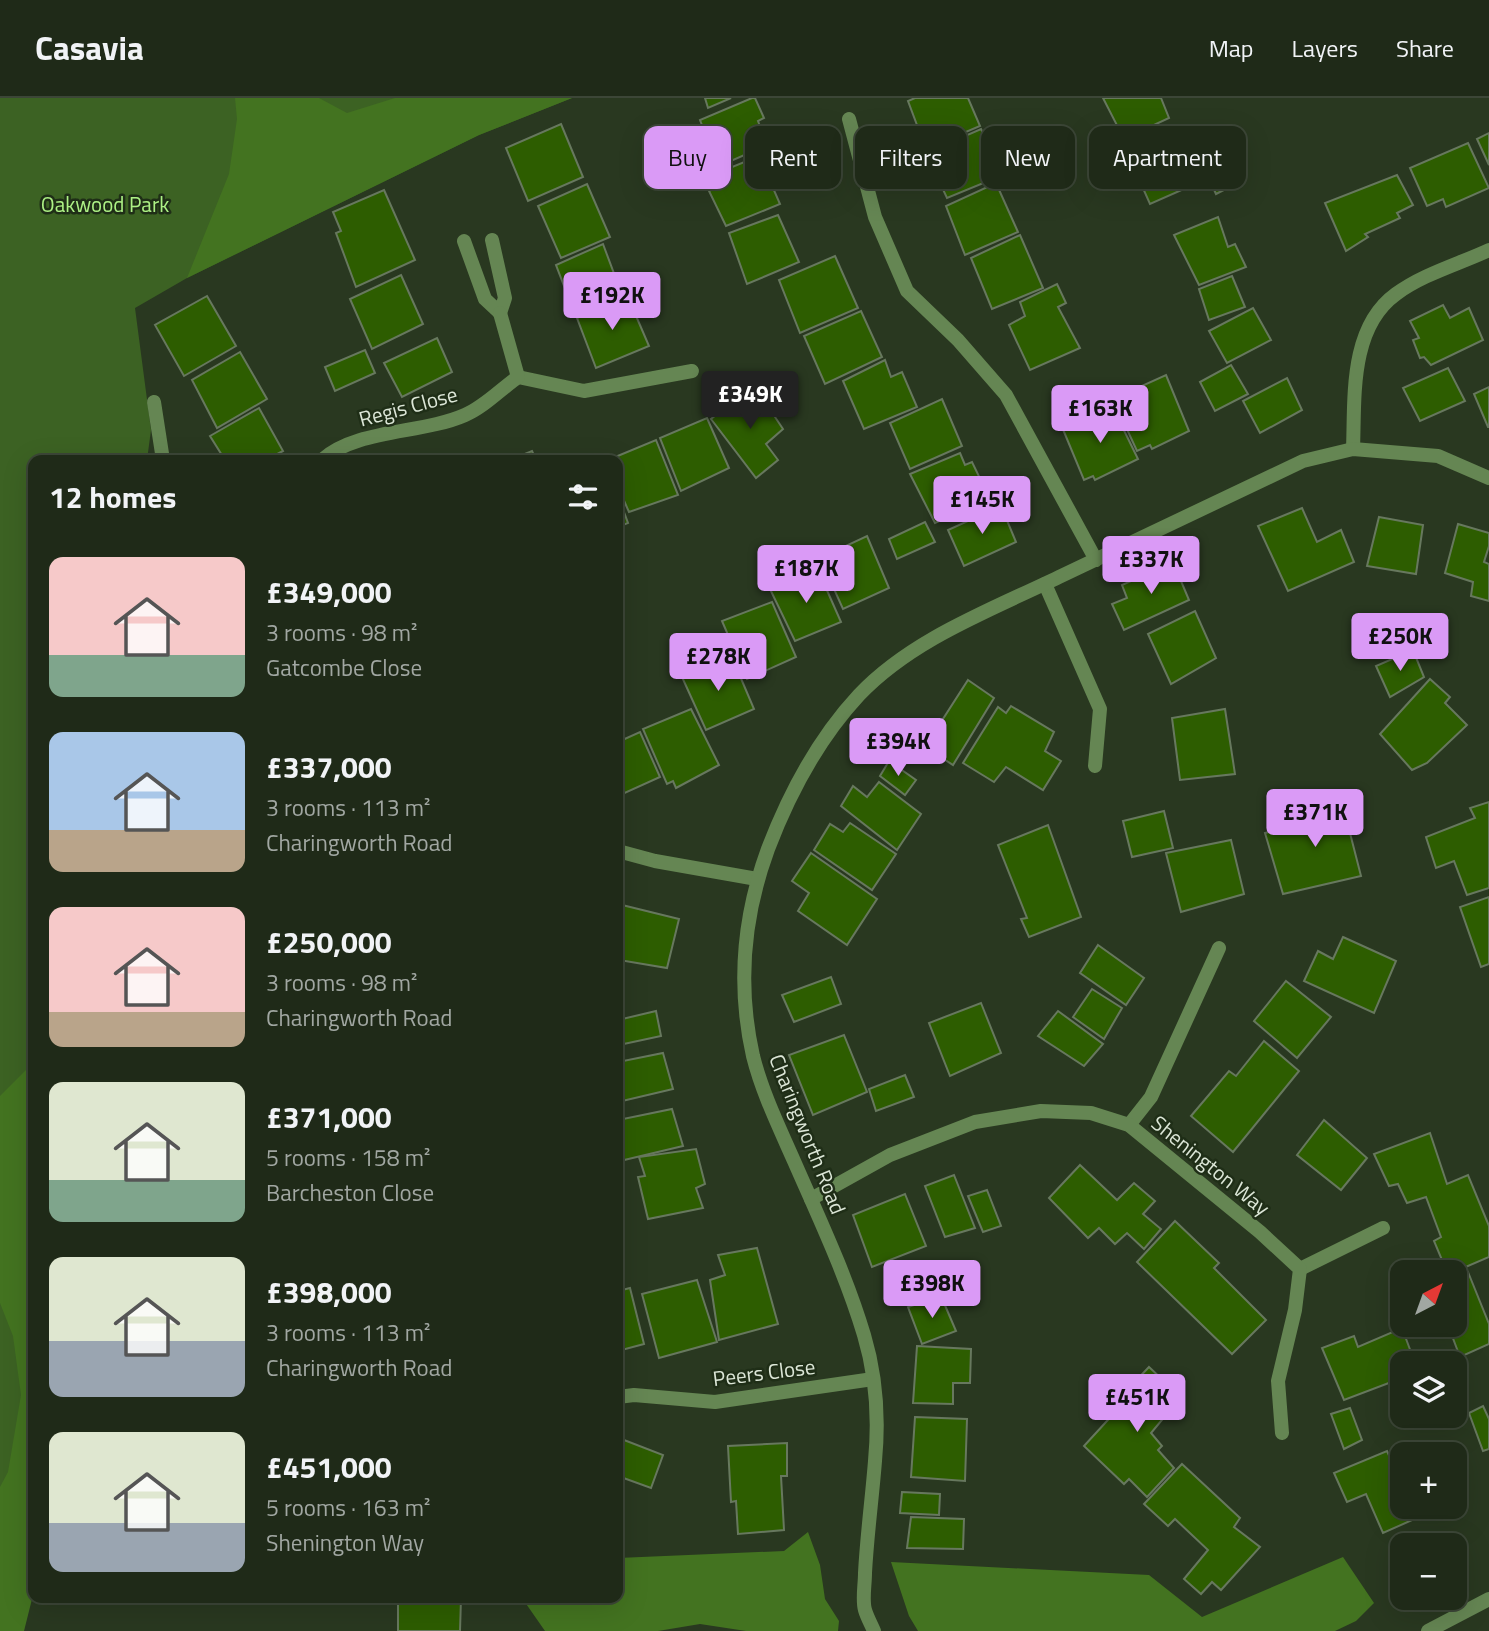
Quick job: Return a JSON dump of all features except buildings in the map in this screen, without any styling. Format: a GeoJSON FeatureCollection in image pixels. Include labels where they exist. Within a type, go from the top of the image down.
{"type":"FeatureCollection","features":[{"type":"Feature","properties":{"kind":"street"},"geometry":{"type":"LineString","coordinates":[[849,119],[875,217],[907,291],[958,340],[1006,395],[1096,560]]}},
{"type":"Feature","properties":{"kind":"street"},"geometry":{"type":"LineString","coordinates":[[492,240],[505,298],[500,313]]}},
{"type":"Feature","properties":{"kind":"street"},"geometry":{"type":"LineString","coordinates":[[464,241],[485,299],[500,313],[518,377],[584,391],[692,371]]}},
{"type":"Feature","properties":{"kind":"street"},"geometry":{"type":"LineString","coordinates":[[1353,449],[1356,372],[1371,320],[1395,294],[1489,250]]}},
{"type":"Feature","properties":{"kind":"street","name":"Regis Close"},"geometry":{"type":"LineString","coordinates":[[331,455],[361,439],[414,430],[466,414],[518,377]]}},
{"type":"Feature","properties":{"kind":"street"},"geometry":{"type":"LineString","coordinates":[[154,402],[162,455]]}},
{"type":"Feature","properties":{"kind":"street","name":"Charingworth Road"},"geometry":{"type":"LineString","coordinates":[[874,1631],[864,1608],[867,1528],[877,1420],[873,1378],[865,1338],[845,1279],[770,1107],[753,1056],[746,1010],[744,966],[747,923],[757,878],[795,787],[817,752],[861,694],[905,657],[966,621],[1303,461],[1353,449],[1438,456],[1489,478]]}},
{"type":"Feature","properties":{"kind":"street"},"geometry":{"type":"LineString","coordinates":[[1045,584],[1100,709],[1095,766]]}},
{"type":"Feature","properties":{"kind":"street"},"geometry":{"type":"LineString","coordinates":[[623,851],[655,861],[757,878]]}},
{"type":"Feature","properties":{"kind":"street"},"geometry":{"type":"LineString","coordinates":[[1129,1125],[1152,1097],[1219,948]]}},
{"type":"Feature","properties":{"kind":"street","name":"Shenington Way"},"geometry":{"type":"LineString","coordinates":[[811,1199],[890,1155],[975,1122],[1041,1111],[1091,1113],[1129,1125],[1251,1224],[1300,1269]]}},
{"type":"Feature","properties":{"kind":"street"},"geometry":{"type":"LineString","coordinates":[[1282,1433],[1278,1381],[1295,1310],[1300,1269],[1383,1228]]}},
{"type":"Feature","properties":{"kind":"street","name":"Peers Close"},"geometry":{"type":"LineString","coordinates":[[623,1396],[715,1402],[873,1378]]}},
{"type":"Feature","properties":{"kind":"street"},"geometry":{"type":"LineString","coordinates":[[1428,1631],[1489,1599]]}},
{"type":"Feature","properties":{"kind":"green space","name":"Oakwood Park"},"geometry":{"type":"Polygon","coordinates":[[[0,98],[572,98],[479,135],[187,278],[135,308],[151,430],[148,455],[28,455],[28,1501],[0,1631],[0,98]]]}},
{"type":"Feature","properties":{"kind":"green space"},"geometry":{"type":"Polygon","coordinates":[[[235,98],[319,98],[347,113],[395,98],[572,98],[479,135],[187,278],[229,174],[237,119],[235,98]]]}},
{"type":"Feature","properties":{"kind":"green space"},"geometry":{"type":"Polygon","coordinates":[[[28,1068],[28,1603],[31,1603],[24,1631],[0,1631],[0,1487],[8,1472],[21,1395],[13,1336],[0,1303],[0,1096],[28,1068]]]}},
{"type":"Feature","properties":{"kind":"green space"},"geometry":{"type":"Polygon","coordinates":[[[808,1532],[820,1565],[825,1599],[839,1621],[838,1631],[746,1631],[700,1624],[658,1631],[545,1631],[525,1603],[623,1603],[623,1558],[784,1551],[808,1532]]]}},
{"type":"Feature","properties":{"kind":"green space"},"geometry":{"type":"Polygon","coordinates":[[[1343,1557],[1374,1603],[1356,1621],[1335,1631],[918,1631],[909,1616],[891,1562],[1149,1575],[1202,1617],[1343,1557]]]}}]}
